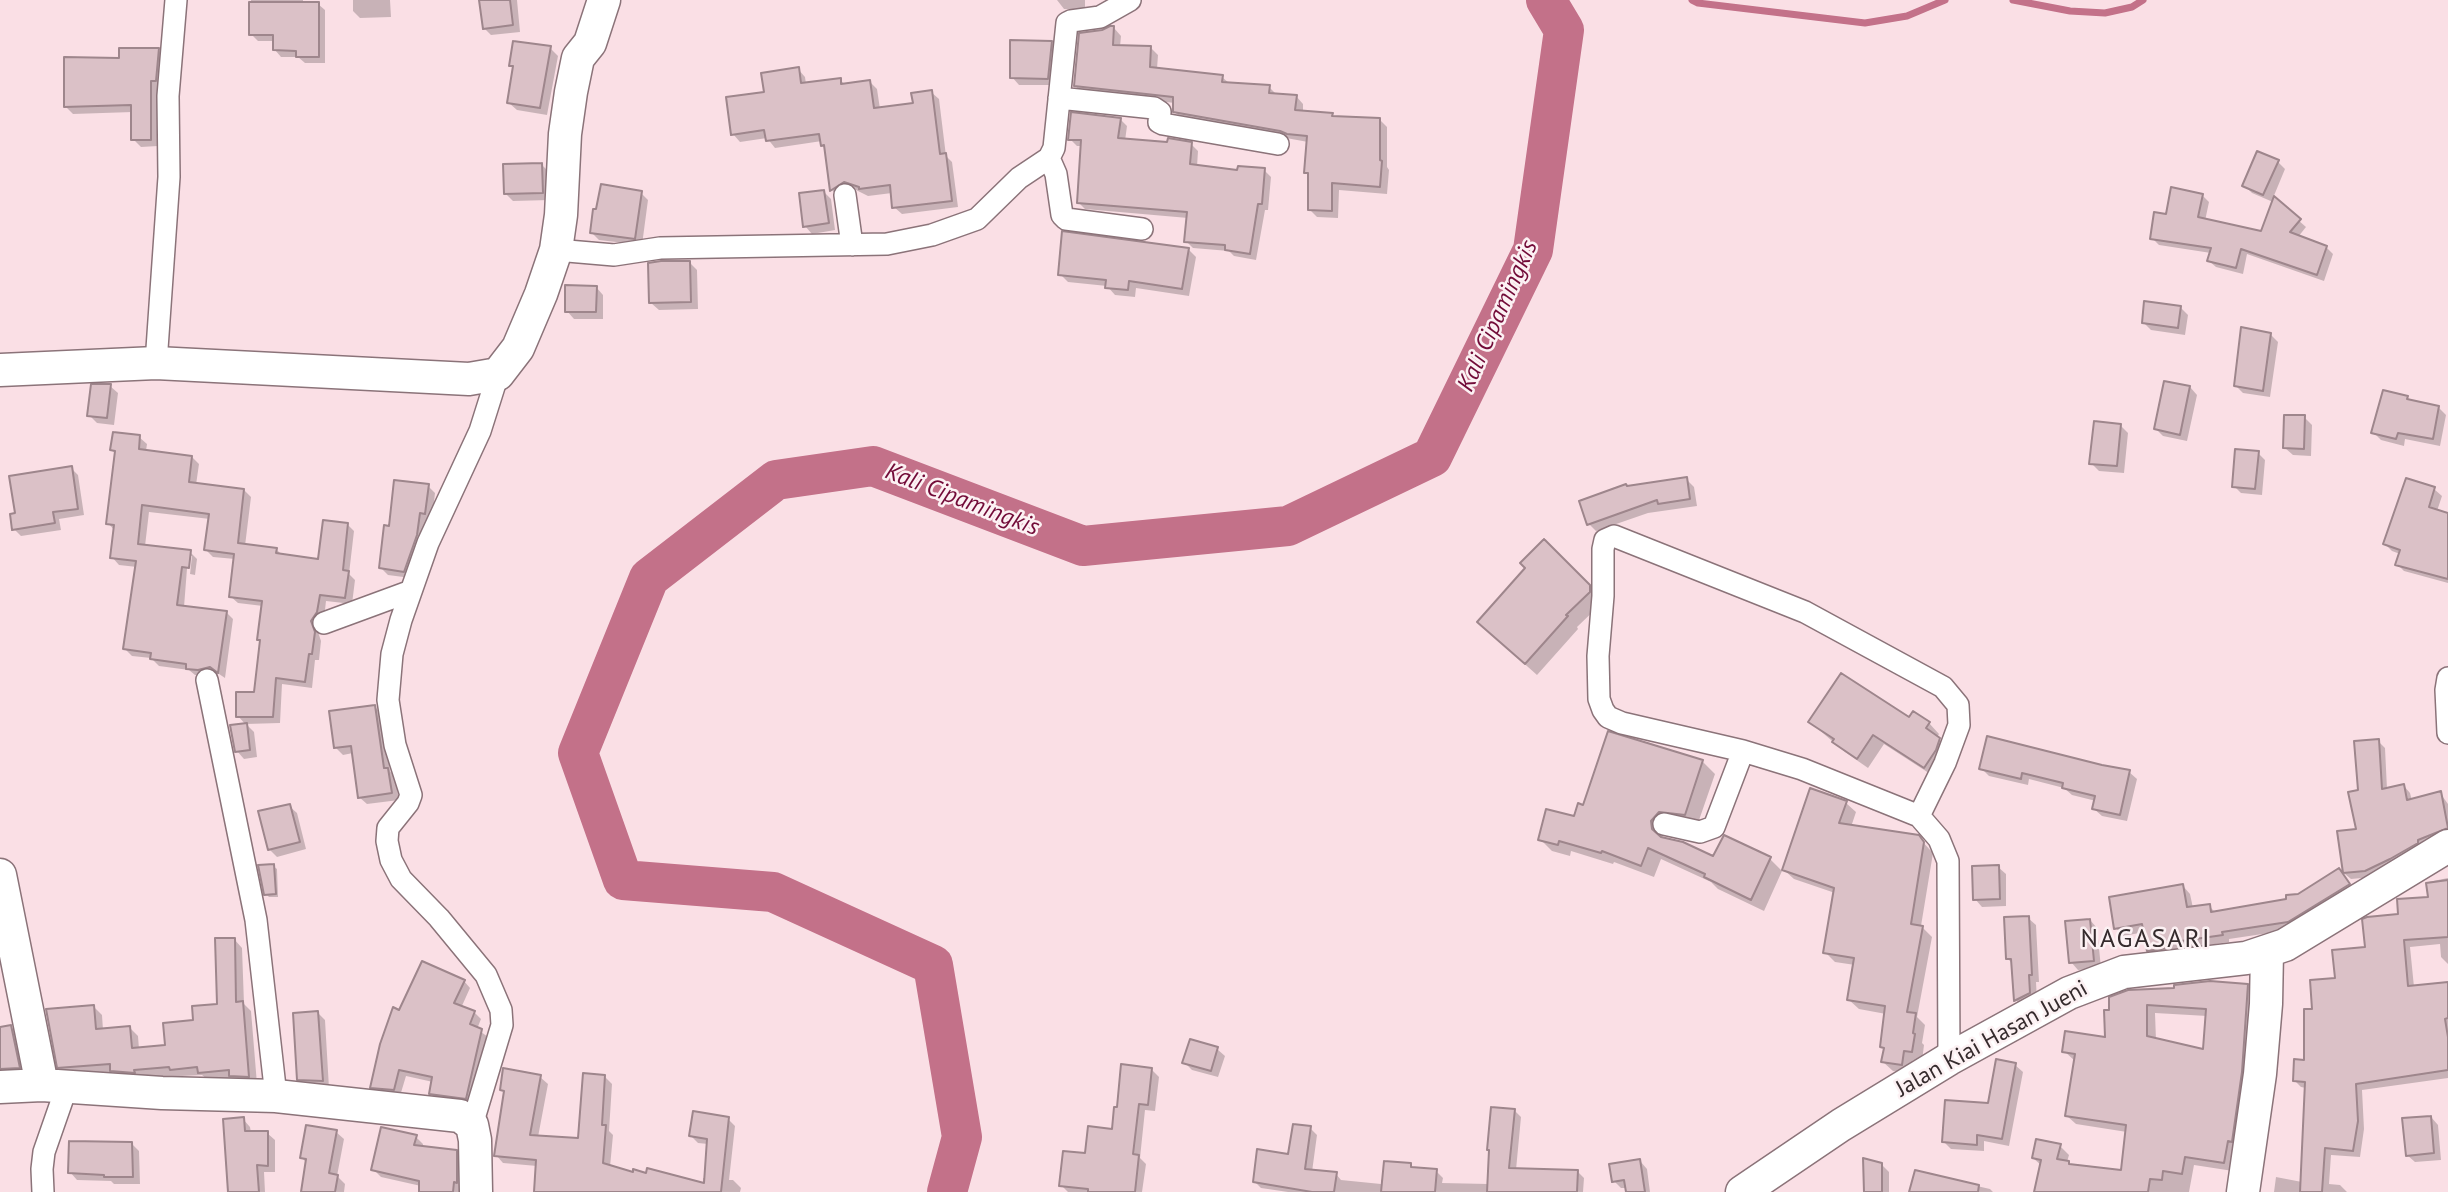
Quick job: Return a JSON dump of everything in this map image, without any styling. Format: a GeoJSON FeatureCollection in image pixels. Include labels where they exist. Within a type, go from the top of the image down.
{"type":"FeatureCollection","features":[{"type":"Feature","properties":{"kind":"street"},"geometry":{"type":"LineString","coordinates":[[156,363],[169,177],[168,96],[176,0]]}},
{"type":"Feature","properties":{"kind":"street"},"geometry":{"type":"LineString","coordinates":[[476,1192],[475,1140],[472,1125],[502,1025],[501,1010],[486,975],[439,918],[401,879],[391,860],[387,841],[388,828],[410,798],[390,725],[388,700],[392,654],[428,543],[480,431],[498,374],[518,348],[556,250],[571,92],[578,58],[590,43],[604,0]]}},
{"type":"Feature","properties":{"kind":"street"},"geometry":{"type":"LineString","coordinates":[[556,250],[614,255],[660,248],[887,244],[912,240],[977,219],[1019,177],[1049,158],[1056,138],[1067,23],[1070,20],[1100,17],[1130,0]]}},
{"type":"Feature","properties":{"kind":"street"},"geometry":{"type":"LineString","coordinates":[[1059,98],[1157,109],[1160,112],[1159,122],[1163,124],[1278,144]]}},
{"type":"Feature","properties":{"kind":"street"},"geometry":{"type":"LineString","coordinates":[[1049,158],[1056,174],[1062,215],[1066,219],[1142,229]]}},
{"type":"Feature","properties":{"kind":"street"},"geometry":{"type":"LineString","coordinates":[[845,195],[852,245]]}},
{"type":"Feature","properties":{"kind":"street"},"geometry":{"type":"LineString","coordinates":[[0,370],[156,363],[469,379],[498,374]]}},
{"type":"Feature","properties":{"kind":"street"},"geometry":{"type":"LineString","coordinates":[[1919,816],[1945,763],[1959,725],[1958,705],[1943,687],[1805,612],[1614,536],[1608,537],[1603,549],[1598,656],[1599,699],[1605,713],[1622,723],[1744,751],[1814,773],[1919,816],[1940,839],[1948,860],[1949,1059]]}},
{"type":"Feature","properties":{"kind":"street"},"geometry":{"type":"LineString","coordinates":[[324,624],[411,591]]}},
{"type":"Feature","properties":{"kind":"street"},"geometry":{"type":"LineString","coordinates":[[2448,678],[2448,733]]}},
{"type":"Feature","properties":{"kind":"street"},"geometry":{"type":"LineString","coordinates":[[207,680],[256,920],[276,1096]]}},
{"type":"Feature","properties":{"kind":"street"},"geometry":{"type":"LineString","coordinates":[[1664,824],[1700,832],[1714,827],[1744,751]]}},
{"type":"Feature","properties":{"kind":"street","name":"Jalan Kiai Hasan Jueni"},"geometry":{"type":"LineString","coordinates":[[1742,1192],[1841,1125],[1949,1059],[2069,993],[2106,977],[2246,958],[2267,952],[2285,945],[2342,912],[2448,846]]}},
{"type":"Feature","properties":{"kind":"street"},"geometry":{"type":"LineString","coordinates":[[0,876],[55,1086],[42,1169],[43,1192]]}},
{"type":"Feature","properties":{"kind":"street"},"geometry":{"type":"LineString","coordinates":[[2242,1192],[2260,1074],[2267,952]]}},
{"type":"Feature","properties":{"kind":"street"},"geometry":{"type":"LineString","coordinates":[[0,1087],[55,1086],[162,1093],[276,1096],[450,1114],[466,1119],[472,1125]]}},
{"type":"Feature","properties":{"kind":"building"},"geometry":{"type":"Polygon","coordinates":[[[479,0],[510,0],[513,25],[483,29],[479,0]]]}},
{"type":"Feature","properties":{"kind":"building"},"geometry":{"type":"Polygon","coordinates":[[[249,2],[319,2],[319,57],[296,57],[296,51],[273,50],[273,35],[249,35],[249,2]]]}},
{"type":"Feature","properties":{"kind":"building"},"geometry":{"type":"Polygon","coordinates":[[[1114,26],[1113,45],[1151,46],[1150,67],[1223,75],[1222,82],[1270,85],[1269,93],[1297,95],[1295,110],[1333,113],[1332,116],[1380,118],[1380,187],[1332,183],[1332,211],[1308,210],[1308,173],[1304,173],[1307,136],[1173,112],[1173,97],[1074,86],[1079,33],[1102,30],[1114,26]]]}},
{"type":"Feature","properties":{"kind":"building"},"geometry":{"type":"Polygon","coordinates":[[[1010,40],[1052,41],[1048,79],[1010,78],[1010,40]]]}},
{"type":"Feature","properties":{"kind":"building"},"geometry":{"type":"Polygon","coordinates":[[[513,41],[551,46],[540,108],[507,103],[513,66],[509,66],[513,41]]]}},
{"type":"Feature","properties":{"kind":"building"},"geometry":{"type":"Polygon","coordinates":[[[119,48],[159,48],[156,81],[151,81],[151,140],[131,140],[131,105],[64,107],[64,57],[119,58],[119,48]]]}},
{"type":"Feature","properties":{"kind":"building"},"geometry":{"type":"Polygon","coordinates":[[[799,67],[801,83],[841,78],[841,84],[870,80],[874,108],[913,103],[911,93],[932,90],[940,154],[946,153],[952,201],[892,208],[890,185],[859,189],[844,182],[830,191],[824,145],[821,146],[819,134],[766,141],[764,130],[731,135],[726,97],[764,92],[761,73],[799,67]]]}},
{"type":"Feature","properties":{"kind":"building"},"geometry":{"type":"Polygon","coordinates":[[[1071,112],[1121,118],[1118,138],[1167,142],[1168,138],[1192,142],[1190,164],[1237,170],[1238,166],[1265,168],[1262,204],[1258,204],[1250,254],[1225,250],[1225,245],[1184,242],[1187,212],[1077,203],[1081,140],[1068,140],[1071,112]]]}},
{"type":"Feature","properties":{"kind":"building"},"geometry":{"type":"Polygon","coordinates":[[[2257,151],[2279,160],[2263,195],[2242,186],[2257,151]]]}},
{"type":"Feature","properties":{"kind":"building"},"geometry":{"type":"Polygon","coordinates":[[[542,163],[543,193],[504,194],[503,164],[542,163]]]}},
{"type":"Feature","properties":{"kind":"building"},"geometry":{"type":"Polygon","coordinates":[[[601,184],[642,191],[635,239],[590,233],[593,209],[596,209],[601,184]]]}},
{"type":"Feature","properties":{"kind":"building"},"geometry":{"type":"Polygon","coordinates":[[[2171,187],[2203,194],[2198,217],[2261,231],[2274,196],[2301,219],[2290,232],[2327,246],[2317,275],[2241,249],[2236,268],[2207,261],[2211,248],[2150,239],[2154,212],[2166,214],[2171,187]]]}},
{"type":"Feature","properties":{"kind":"building"},"geometry":{"type":"Polygon","coordinates":[[[824,190],[829,223],[803,227],[799,193],[824,190]]]}},
{"type":"Feature","properties":{"kind":"building"},"geometry":{"type":"Polygon","coordinates":[[[1062,231],[1189,248],[1182,289],[1129,281],[1128,290],[1105,288],[1106,280],[1058,275],[1062,231]]]}},
{"type":"Feature","properties":{"kind":"building"},"geometry":{"type":"Polygon","coordinates":[[[690,261],[691,302],[649,303],[648,263],[690,261]]]}},
{"type":"Feature","properties":{"kind":"building"},"geometry":{"type":"Polygon","coordinates":[[[565,285],[597,286],[596,312],[565,312],[565,285]]]}},
{"type":"Feature","properties":{"kind":"building"},"geometry":{"type":"Polygon","coordinates":[[[2144,301],[2181,306],[2178,328],[2142,323],[2144,301]]]}},
{"type":"Feature","properties":{"kind":"building"},"geometry":{"type":"Polygon","coordinates":[[[2241,327],[2271,333],[2263,391],[2234,386],[2241,327]]]}},
{"type":"Feature","properties":{"kind":"building"},"geometry":{"type":"Polygon","coordinates":[[[2164,381],[2190,386],[2180,435],[2154,429],[2164,381]]]}},
{"type":"Feature","properties":{"kind":"building"},"geometry":{"type":"Polygon","coordinates":[[[91,384],[111,384],[107,418],[87,416],[91,384]]]}},
{"type":"Feature","properties":{"kind":"building"},"geometry":{"type":"Polygon","coordinates":[[[2383,390],[2439,406],[2433,439],[2398,433],[2396,439],[2371,433],[2383,390]]]}},
{"type":"Feature","properties":{"kind":"building"},"geometry":{"type":"Polygon","coordinates":[[[2284,415],[2305,415],[2304,449],[2283,448],[2284,415]]]}},
{"type":"Feature","properties":{"kind":"building"},"geometry":{"type":"Polygon","coordinates":[[[2094,421],[2121,424],[2117,466],[2089,464],[2094,421]]]}},
{"type":"Feature","properties":{"kind":"building"},"geometry":{"type":"Polygon","coordinates":[[[113,432],[140,435],[139,449],[192,456],[189,482],[244,489],[238,543],[277,548],[276,553],[318,559],[323,520],[348,523],[343,570],[349,571],[345,598],[320,595],[317,612],[311,621],[315,632],[305,682],[276,678],[273,717],[236,717],[236,692],[254,692],[262,601],[229,597],[234,554],[204,550],[209,514],[142,505],[138,544],[191,550],[189,568],[182,567],[177,605],[227,611],[218,673],[210,667],[186,669],[186,664],[150,659],[151,653],[123,649],[136,561],[110,558],[114,525],[106,524],[115,451],[110,450],[113,432]]]}},
{"type":"Feature","properties":{"kind":"building"},"geometry":{"type":"Polygon","coordinates":[[[2235,449],[2259,451],[2255,489],[2232,487],[2235,449]]]}},
{"type":"Feature","properties":{"kind":"building"},"geometry":{"type":"Polygon","coordinates":[[[72,466],[78,509],[53,512],[55,523],[12,530],[10,514],[15,513],[9,476],[72,466]]]}},
{"type":"Feature","properties":{"kind":"building"},"geometry":{"type":"Polygon","coordinates":[[[1687,477],[1690,499],[1658,504],[1657,500],[1587,525],[1579,501],[1626,484],[1627,486],[1687,477]]]}},
{"type":"Feature","properties":{"kind":"building"},"geometry":{"type":"Polygon","coordinates":[[[2406,478],[2435,487],[2429,507],[2448,513],[2448,579],[2395,565],[2400,550],[2383,544],[2406,478]]]}},
{"type":"Feature","properties":{"kind":"building"},"geometry":{"type":"Polygon","coordinates":[[[394,480],[429,484],[425,514],[420,513],[417,535],[404,572],[379,568],[384,525],[389,526],[394,480]]]}},
{"type":"Feature","properties":{"kind":"building"},"geometry":{"type":"Polygon","coordinates":[[[1544,539],[1590,585],[1590,592],[1566,615],[1568,616],[1525,664],[1477,622],[1525,568],[1520,563],[1544,539]]]}},
{"type":"Feature","properties":{"kind":"building"},"geometry":{"type":"Polygon","coordinates":[[[1841,673],[1909,717],[1913,711],[1930,722],[1926,728],[1940,738],[1936,750],[1924,768],[1873,735],[1857,759],[1832,742],[1834,739],[1808,722],[1841,673]]]}},
{"type":"Feature","properties":{"kind":"building"},"geometry":{"type":"Polygon","coordinates":[[[375,705],[384,768],[388,768],[392,793],[358,798],[351,746],[334,748],[329,711],[375,705]]]}},
{"type":"Feature","properties":{"kind":"building"},"geometry":{"type":"Polygon","coordinates":[[[247,723],[250,750],[235,752],[230,725],[247,723]]]}},
{"type":"Feature","properties":{"kind":"building"},"geometry":{"type":"Polygon","coordinates":[[[1608,731],[1703,760],[1685,815],[1659,812],[1651,821],[1652,829],[1661,837],[1683,842],[1713,856],[1724,835],[1771,857],[1751,900],[1704,877],[1705,874],[1648,848],[1641,866],[1602,851],[1601,853],[1559,841],[1558,845],[1538,840],[1546,809],[1574,816],[1578,803],[1583,805],[1608,731]]]}},
{"type":"Feature","properties":{"kind":"building"},"geometry":{"type":"Polygon","coordinates":[[[1987,736],[2130,770],[2120,815],[2092,809],[2095,796],[2062,788],[2063,783],[2022,773],[2021,779],[1979,769],[1987,736]]]}},
{"type":"Feature","properties":{"kind":"building"},"geometry":{"type":"Polygon","coordinates":[[[2379,739],[2382,789],[2404,784],[2407,800],[2441,791],[2448,828],[2418,840],[2418,843],[2365,871],[2343,873],[2337,831],[2356,829],[2348,792],[2358,790],[2354,741],[2379,739]]]}},
{"type":"Feature","properties":{"kind":"building"},"geometry":{"type":"Polygon","coordinates":[[[1810,788],[1847,801],[1839,823],[1919,835],[1924,842],[1911,924],[1923,926],[1907,1012],[1916,1013],[1915,1034],[1912,1052],[1904,1051],[1902,1065],[1881,1062],[1885,1006],[1847,1000],[1854,958],[1823,953],[1834,888],[1782,870],[1810,788]]]}},
{"type":"Feature","properties":{"kind":"building"},"geometry":{"type":"Polygon","coordinates":[[[290,804],[300,842],[268,850],[258,811],[290,804]]]}},
{"type":"Feature","properties":{"kind":"building"},"geometry":{"type":"Polygon","coordinates":[[[274,864],[276,894],[264,895],[258,865],[274,864]]]}},
{"type":"Feature","properties":{"kind":"building"},"geometry":{"type":"Polygon","coordinates":[[[1999,865],[2000,899],[1973,900],[1972,866],[1999,865]]]}},
{"type":"Feature","properties":{"kind":"building"},"geometry":{"type":"Polygon","coordinates":[[[2339,868],[2350,884],[2288,922],[2167,943],[2168,948],[2147,951],[2142,924],[2114,929],[2109,897],[2183,884],[2187,907],[2210,904],[2211,912],[2286,899],[2286,895],[2298,894],[2339,868]]]}},
{"type":"Feature","properties":{"kind":"building"},"geometry":{"type":"Polygon","coordinates":[[[2448,880],[2448,937],[2404,940],[2408,986],[2448,982],[2448,1018],[2445,1019],[2448,1070],[2356,1084],[2358,1121],[2353,1151],[2325,1148],[2322,1192],[2300,1192],[2305,1082],[2293,1081],[2294,1059],[2304,1060],[2304,1009],[2312,1009],[2310,980],[2335,978],[2332,950],[2365,947],[2362,919],[2398,914],[2397,899],[2428,897],[2426,883],[2448,880]]]}},
{"type":"Feature","properties":{"kind":"building"},"geometry":{"type":"Polygon","coordinates":[[[2029,916],[2032,975],[2029,975],[2030,993],[2014,1001],[2011,959],[2006,959],[2004,917],[2029,916]]]}},
{"type":"Feature","properties":{"kind":"building"},"geometry":{"type":"Polygon","coordinates":[[[2090,919],[2094,961],[2069,963],[2065,921],[2090,919]]]}},
{"type":"Feature","properties":{"kind":"building"},"geometry":{"type":"Polygon","coordinates":[[[215,938],[235,938],[236,1002],[243,1001],[249,1077],[229,1076],[229,1070],[198,1073],[197,1067],[134,1070],[135,1073],[110,1071],[110,1064],[57,1068],[46,1009],[94,1005],[96,1029],[130,1026],[132,1048],[165,1045],[163,1023],[193,1020],[192,1006],[217,1004],[215,938]]]}},
{"type":"Feature","properties":{"kind":"building"},"geometry":{"type":"Polygon","coordinates":[[[422,961],[465,980],[454,1003],[475,1011],[470,1024],[482,1029],[466,1099],[429,1094],[432,1077],[399,1070],[394,1090],[370,1088],[380,1044],[393,1007],[399,1010],[422,961]]]}},
{"type":"Feature","properties":{"kind":"building"},"geometry":{"type":"Polygon","coordinates":[[[2210,981],[2248,984],[2242,1072],[2232,1142],[2228,1141],[2224,1163],[2185,1157],[2182,1174],[2163,1171],[2162,1180],[2150,1179],[2148,1192],[2034,1192],[2041,1160],[2032,1158],[2036,1139],[2061,1144],[2057,1159],[2069,1161],[2069,1164],[2121,1170],[2126,1125],[2065,1116],[2075,1054],[2062,1052],[2065,1031],[2105,1037],[2104,1010],[2109,1010],[2109,997],[2128,990],[2174,988],[2174,985],[2210,981]],[[2147,1005],[2147,1036],[2203,1049],[2206,1009],[2147,1005]]]}},
{"type":"Feature","properties":{"kind":"building"},"geometry":{"type":"Polygon","coordinates":[[[318,1011],[323,1081],[297,1080],[293,1013],[318,1011]]]}},
{"type":"Feature","properties":{"kind":"building"},"geometry":{"type":"Polygon","coordinates":[[[11,1025],[20,1068],[0,1069],[0,1027],[11,1025]]]}},
{"type":"Feature","properties":{"kind":"building"},"geometry":{"type":"Polygon","coordinates":[[[1190,1039],[1218,1047],[1211,1071],[1182,1063],[1190,1039]]]}},
{"type":"Feature","properties":{"kind":"building"},"geometry":{"type":"Polygon","coordinates":[[[1996,1059],[2016,1063],[2002,1139],[1977,1135],[1977,1145],[1942,1142],[1945,1100],[1988,1103],[1996,1059]]]}},
{"type":"Feature","properties":{"kind":"building"},"geometry":{"type":"Polygon","coordinates":[[[1121,1064],[1152,1068],[1148,1105],[1139,1104],[1133,1154],[1139,1155],[1135,1192],[1088,1192],[1088,1189],[1059,1186],[1063,1151],[1085,1153],[1088,1126],[1112,1129],[1121,1064]]]}},
{"type":"Feature","properties":{"kind":"building"},"geometry":{"type":"Polygon","coordinates":[[[503,1068],[541,1075],[530,1135],[578,1138],[583,1073],[605,1075],[602,1125],[606,1125],[603,1163],[633,1172],[633,1169],[646,1173],[647,1168],[704,1183],[707,1139],[689,1136],[693,1111],[729,1117],[721,1192],[534,1192],[536,1160],[494,1156],[504,1091],[500,1090],[503,1068]]]}},
{"type":"Feature","properties":{"kind":"building"},"geometry":{"type":"Polygon","coordinates":[[[1491,1107],[1515,1109],[1509,1168],[1578,1170],[1577,1192],[1487,1192],[1491,1107]]]}},
{"type":"Feature","properties":{"kind":"building"},"geometry":{"type":"Polygon","coordinates":[[[2431,1116],[2434,1153],[2406,1156],[2402,1118],[2431,1116]]]}},
{"type":"Feature","properties":{"kind":"building"},"geometry":{"type":"Polygon","coordinates":[[[244,1117],[245,1131],[268,1131],[268,1166],[257,1165],[259,1192],[228,1192],[223,1119],[244,1117]]]}},
{"type":"Feature","properties":{"kind":"building"},"geometry":{"type":"Polygon","coordinates":[[[1293,1124],[1311,1126],[1305,1169],[1337,1172],[1334,1192],[1312,1192],[1253,1182],[1257,1149],[1288,1154],[1293,1124]]]}},
{"type":"Feature","properties":{"kind":"building"},"geometry":{"type":"Polygon","coordinates":[[[306,1125],[337,1130],[329,1173],[338,1175],[335,1192],[301,1192],[306,1159],[300,1158],[306,1125]]]}},
{"type":"Feature","properties":{"kind":"building"},"geometry":{"type":"Polygon","coordinates":[[[381,1127],[417,1135],[414,1145],[457,1150],[457,1183],[454,1182],[453,1192],[419,1192],[419,1181],[371,1170],[381,1127]]]}},
{"type":"Feature","properties":{"kind":"building"},"geometry":{"type":"Polygon","coordinates":[[[69,1141],[132,1142],[133,1177],[68,1173],[69,1141]]]}},
{"type":"Feature","properties":{"kind":"building"},"geometry":{"type":"Polygon","coordinates":[[[1863,1158],[1882,1163],[1882,1192],[1864,1192],[1863,1158]]]}},
{"type":"Feature","properties":{"kind":"building"},"geometry":{"type":"Polygon","coordinates":[[[1640,1159],[1645,1192],[1626,1192],[1624,1180],[1612,1182],[1609,1164],[1640,1159]]]}},
{"type":"Feature","properties":{"kind":"building"},"geometry":{"type":"Polygon","coordinates":[[[1384,1161],[1437,1169],[1435,1192],[1381,1192],[1384,1161]]]}},
{"type":"Feature","properties":{"kind":"building"},"geometry":{"type":"Polygon","coordinates":[[[1915,1170],[1979,1185],[1978,1192],[1909,1192],[1915,1170]]]}},
{"type":"Feature","properties":{"kind":"waterway","name":"Kali Cipamingkis"},"geometry":{"type":"LineString","coordinates":[[947,1192],[962,1137],[933,965],[773,892],[623,880],[578,753],[649,578],[776,480],[873,466],[1083,546],[1288,526],[1432,457],[1533,250],[1564,30],[1546,0]]}},
{"type":"Feature","properties":{"kind":"waterway"},"geometry":{"type":"LineString","coordinates":[[1692,0],[1698,3],[1865,23],[1907,16],[1945,0]]}},
{"type":"Feature","properties":{"kind":"waterway"},"geometry":{"type":"LineString","coordinates":[[2013,0],[2070,11],[2105,13],[2132,7],[2143,0]]}},
{"type":"Feature","properties":{"kind":"district","name":"NAGASARI"},"geometry":{"type":"Point","coordinates":[2146,940]}}]}
